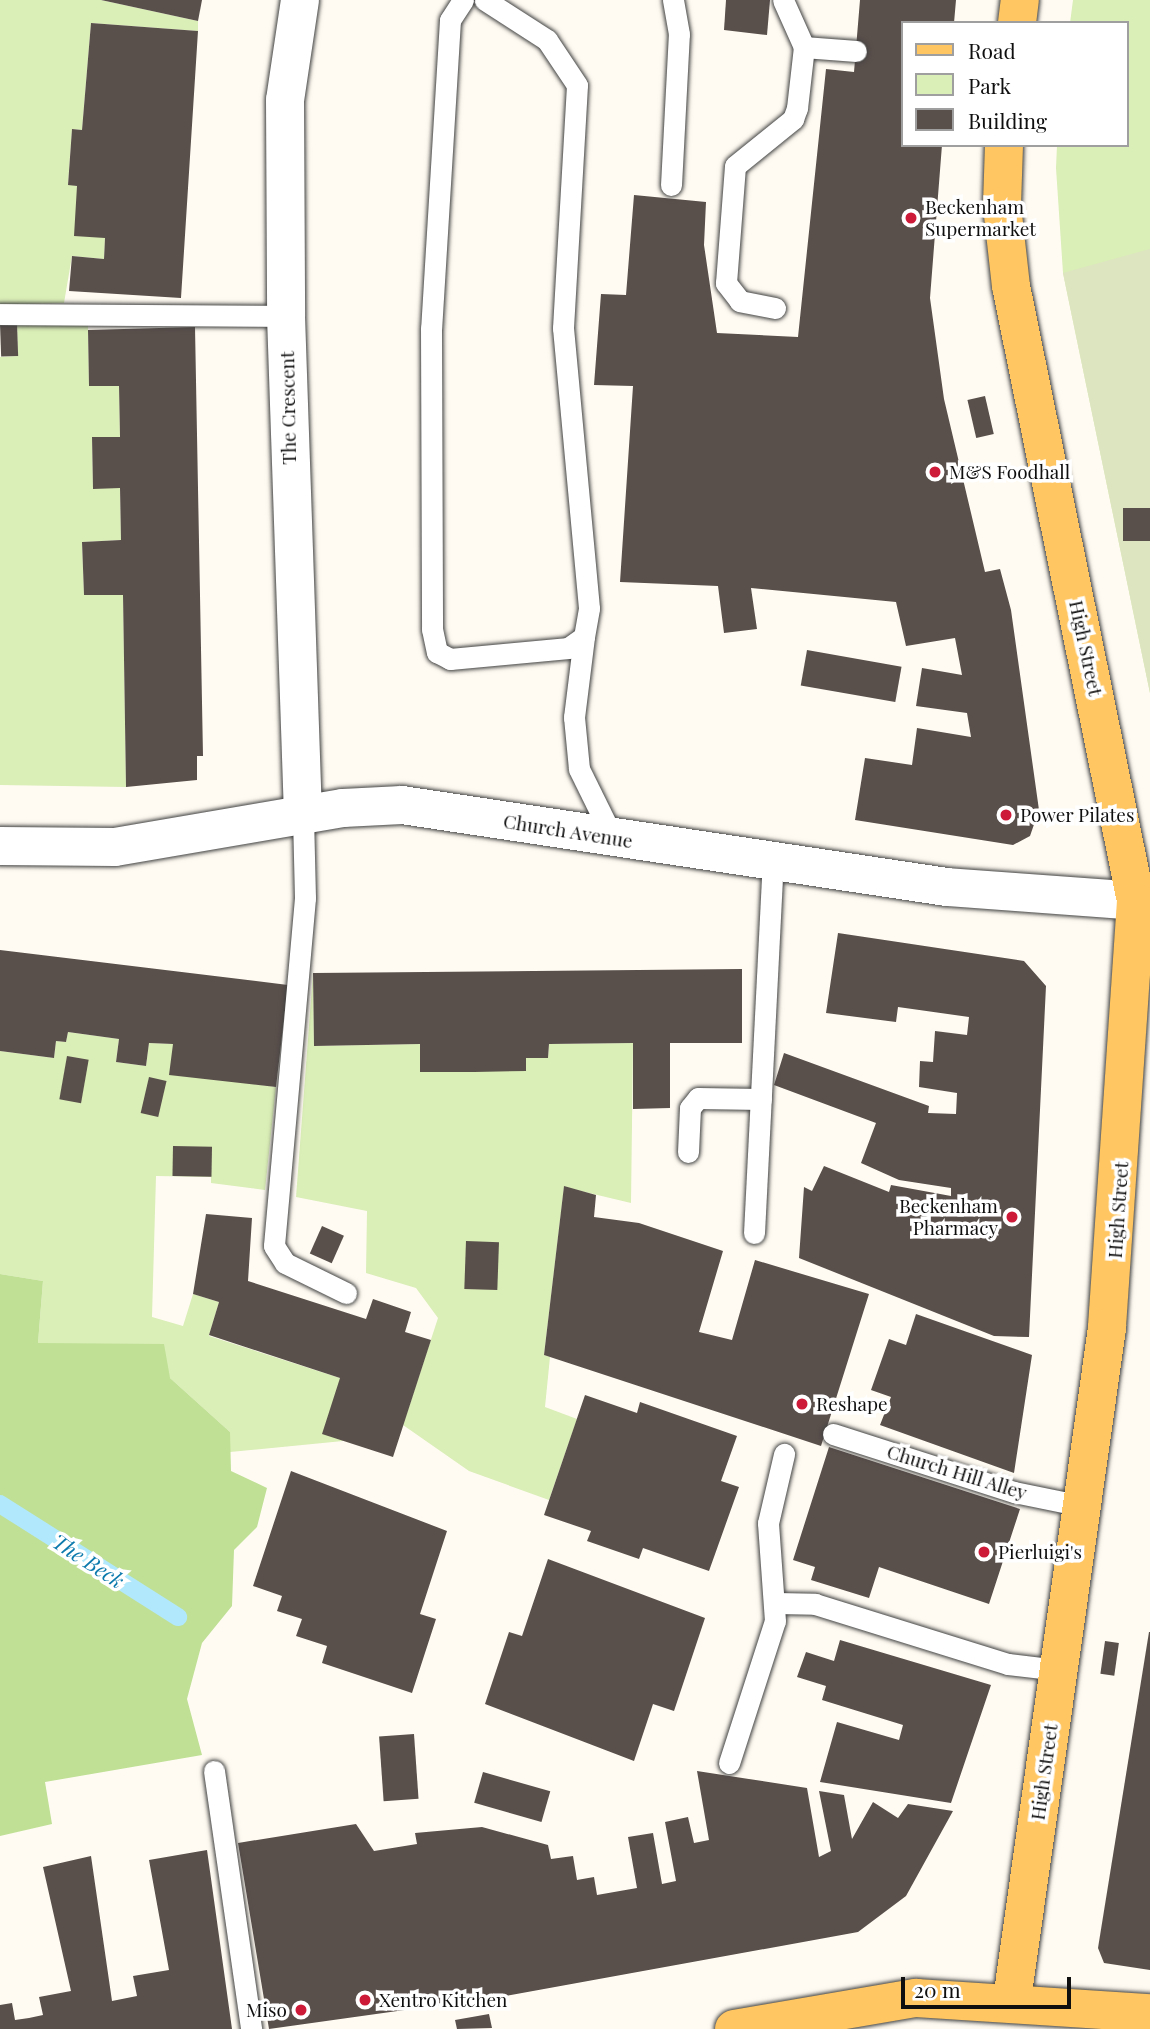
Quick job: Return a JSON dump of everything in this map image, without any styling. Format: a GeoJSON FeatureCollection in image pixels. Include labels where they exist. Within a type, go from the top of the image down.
{"type":"FeatureCollection","features":[{"type":"Feature","properties":{"kind":"main road"},"geometry":{"type":"LineString","coordinates":[[1017,21],[1020,0]]}},
{"type":"Feature","properties":{"kind":"main road","name":"High Street"},"geometry":{"type":"LineString","coordinates":[[1004,147],[1002,206],[1011,286],[1136,901],[1117,1236],[1083,1506],[1011,2015]]}},
{"type":"Feature","properties":{"kind":"main road"},"geometry":{"type":"LineString","coordinates":[[734,2029],[916,1998],[1011,2015],[1150,2013]]}},
{"type":"Feature","properties":{"kind":"street","name":"The Crescent"},"geometry":{"type":"LineString","coordinates":[[300,0],[285,100],[286,316],[303,816]]}},
{"type":"Feature","properties":{"kind":"street","name":"Church Avenue"},"geometry":{"type":"LineString","coordinates":[[0,846],[115,847],[303,816],[402,805],[773,863],[947,887],[1136,901]]}},
{"type":"Feature","properties":{"kind":"lane"},"geometry":{"type":"LineString","coordinates":[[463,0],[450,20],[436,222],[432,629],[437,652],[450,659],[552,653],[584,637]]}},
{"type":"Feature","properties":{"kind":"lane"},"geometry":{"type":"LineString","coordinates":[[485,0],[547,40],[565,58],[577,85],[564,328],[589,608],[575,717],[579,769],[613,838]]}},
{"type":"Feature","properties":{"kind":"lane"},"geometry":{"type":"LineString","coordinates":[[671,185],[679,34],[673,0]]}},
{"type":"Feature","properties":{"kind":"lane"},"geometry":{"type":"LineString","coordinates":[[775,308],[730,293],[732,178],[742,156],[793,119],[804,47],[783,0]]}},
{"type":"Feature","properties":{"kind":"lane"},"geometry":{"type":"LineString","coordinates":[[804,47],[856,51]]}},
{"type":"Feature","properties":{"kind":"lane"},"geometry":{"type":"LineString","coordinates":[[0,314],[286,316]]}},
{"type":"Feature","properties":{"kind":"lane"},"geometry":{"type":"LineString","coordinates":[[303,816],[305,898],[274,1246],[285,1263],[346,1293]]}},
{"type":"Feature","properties":{"kind":"lane"},"geometry":{"type":"LineString","coordinates":[[754,1233],[773,863]]}},
{"type":"Feature","properties":{"kind":"lane"},"geometry":{"type":"LineString","coordinates":[[688,1152],[690,1108],[698,1098],[761,1099]]}},
{"type":"Feature","properties":{"kind":"lane","name":"Church Hill Alley"},"geometry":{"type":"LineString","coordinates":[[832,1434],[1014,1492],[1083,1506]]}},
{"type":"Feature","properties":{"kind":"lane"},"geometry":{"type":"LineString","coordinates":[[729,1763],[776,1603],[768,1523],[784,1454]]}},
{"type":"Feature","properties":{"kind":"lane"},"geometry":{"type":"LineString","coordinates":[[776,1603],[815,1604],[1008,1664],[1058,1670]]}},
{"type":"Feature","properties":{"kind":"lane"},"geometry":{"type":"LineString","coordinates":[[214,1771],[251,2029]]}},
{"type":"Feature","properties":{"kind":"green space"},"geometry":{"type":"Polygon","coordinates":[[[0,0],[101,0],[198,21],[198,31],[91,23],[82,130],[72,129],[68,184],[77,186],[105,238],[104,259],[72,256],[64,303],[0,305],[0,0]]]}},
{"type":"Feature","properties":{"kind":"green space"},"geometry":{"type":"Polygon","coordinates":[[[1073,0],[1150,0],[1150,693],[1063,273],[1056,168],[1057,147],[1129,147],[1129,21],[1070,21],[1073,0]]]}},
{"type":"Feature","properties":{"kind":"green space"},"geometry":{"type":"Polygon","coordinates":[[[1150,249],[1150,693],[1063,273],[1150,249]]]}},
{"type":"Feature","properties":{"kind":"green space"},"geometry":{"type":"Polygon","coordinates":[[[17,323],[88,323],[89,386],[119,386],[120,437],[92,437],[93,488],[120,488],[121,540],[82,542],[84,595],[123,595],[126,787],[0,785],[0,357],[18,356],[17,323]]]}},
{"type":"Feature","properties":{"kind":"green space"},"geometry":{"type":"Polygon","coordinates":[[[313,973],[314,1046],[420,1044],[526,1071],[526,1058],[548,1058],[549,1044],[633,1043],[631,1203],[564,1187],[544,1355],[550,1357],[545,1407],[577,1419],[549,1500],[469,1471],[403,1425],[438,1318],[416,1288],[366,1273],[367,1211],[296,1197],[313,973]]]}},
{"type":"Feature","properties":{"kind":"green space"},"geometry":{"type":"Polygon","coordinates":[[[68,1032],[119,1039],[116,1062],[146,1066],[149,1043],[173,1044],[223,1080],[276,1087],[265,1190],[211,1183],[211,1177],[156,1176],[152,1317],[183,1326],[193,1294],[219,1302],[209,1336],[340,1378],[343,1441],[230,1452],[230,1432],[170,1378],[38,1343],[43,1281],[0,1274],[0,1051],[54,1058],[56,1041],[66,1042],[68,1032]]]}},
{"type":"Feature","properties":{"kind":"green space"},"geometry":{"type":"Polygon","coordinates":[[[0,1274],[43,1281],[38,1343],[164,1344],[170,1378],[230,1432],[231,1471],[267,1488],[257,1527],[234,1550],[232,1606],[202,1643],[187,1699],[202,1755],[45,1782],[52,1824],[0,1836],[0,1274]]]}},
{"type":"Feature","properties":{"kind":"building"},"geometry":{"type":"Polygon","coordinates":[[[101,0],[202,0],[198,21],[101,0]]]}},
{"type":"Feature","properties":{"kind":"building"},"geometry":{"type":"Polygon","coordinates":[[[726,0],[770,0],[767,35],[724,30],[726,0]]]}},
{"type":"Feature","properties":{"kind":"building"},"geometry":{"type":"Polygon","coordinates":[[[860,0],[956,0],[954,21],[902,21],[902,147],[942,147],[930,298],[944,399],[985,572],[1000,569],[1011,610],[1039,810],[1030,836],[1013,845],[855,820],[865,758],[912,765],[917,728],[971,737],[967,713],[916,706],[922,668],[962,675],[955,638],[906,646],[896,602],[751,588],[757,629],[724,633],[718,586],[620,582],[633,386],[594,385],[601,294],[626,295],[634,195],[706,202],[704,245],[717,333],[798,337],[826,69],[854,72],[860,0]]]}},
{"type":"Feature","properties":{"kind":"building"},"geometry":{"type":"Polygon","coordinates":[[[91,23],[198,31],[181,298],[69,291],[72,256],[104,259],[105,238],[74,236],[77,186],[68,185],[72,129],[82,130],[91,23]]]}},
{"type":"Feature","properties":{"kind":"building"},"geometry":{"type":"Polygon","coordinates":[[[17,323],[18,356],[1,357],[0,324],[17,323]]]}},
{"type":"Feature","properties":{"kind":"building"},"geometry":{"type":"Polygon","coordinates":[[[195,327],[203,756],[197,756],[197,780],[126,787],[123,595],[84,595],[82,542],[121,540],[120,488],[93,489],[92,437],[120,437],[119,386],[89,386],[88,330],[195,327]]]}},
{"type":"Feature","properties":{"kind":"building"},"geometry":{"type":"Polygon","coordinates":[[[985,396],[994,434],[976,438],[967,400],[985,396]]]}},
{"type":"Feature","properties":{"kind":"building"},"geometry":{"type":"Polygon","coordinates":[[[1123,508],[1150,508],[1150,541],[1123,541],[1123,508]]]}},
{"type":"Feature","properties":{"kind":"building"},"geometry":{"type":"Polygon","coordinates":[[[807,650],[902,667],[895,702],[801,685],[807,650]]]}},
{"type":"Feature","properties":{"kind":"building"},"geometry":{"type":"Polygon","coordinates":[[[838,933],[1024,961],[1046,986],[1029,1337],[994,1336],[799,1258],[804,1187],[812,1191],[824,1166],[889,1192],[891,1185],[951,1196],[951,1188],[899,1180],[861,1163],[876,1123],[774,1085],[784,1053],[929,1106],[928,1113],[956,1114],[957,1093],[919,1087],[920,1061],[933,1062],[935,1031],[967,1035],[969,1017],[898,1007],[896,1022],[826,1013],[838,933]]]}},
{"type":"Feature","properties":{"kind":"building"},"geometry":{"type":"Polygon","coordinates":[[[0,950],[288,985],[276,1087],[169,1075],[173,1044],[149,1043],[146,1066],[116,1062],[119,1039],[68,1032],[66,1042],[56,1041],[54,1058],[0,1051],[0,950]]]}},
{"type":"Feature","properties":{"kind":"building"},"geometry":{"type":"Polygon","coordinates":[[[742,969],[742,1043],[670,1043],[670,1108],[633,1109],[633,1043],[549,1044],[548,1058],[526,1058],[526,1071],[474,1072],[420,1072],[420,1044],[314,1046],[313,973],[742,969]]]}},
{"type":"Feature","properties":{"kind":"building"},"geometry":{"type":"Polygon","coordinates":[[[67,1056],[89,1060],[81,1103],[59,1099],[67,1056]]]}},
{"type":"Feature","properties":{"kind":"building"},"geometry":{"type":"Polygon","coordinates":[[[149,1077],[167,1081],[158,1117],[141,1113],[149,1077]]]}},
{"type":"Feature","properties":{"kind":"building"},"geometry":{"type":"Polygon","coordinates":[[[173,1146],[212,1147],[211,1177],[172,1176],[173,1146]]]}},
{"type":"Feature","properties":{"kind":"building"},"geometry":{"type":"Polygon","coordinates":[[[564,1186],[596,1195],[594,1217],[639,1223],[723,1251],[699,1332],[732,1340],[755,1260],[869,1294],[821,1446],[544,1355],[564,1186]]]}},
{"type":"Feature","properties":{"kind":"building"},"geometry":{"type":"Polygon","coordinates":[[[206,1214],[252,1218],[248,1281],[366,1319],[373,1299],[411,1312],[405,1332],[431,1340],[393,1457],[322,1434],[340,1378],[209,1335],[219,1302],[193,1294],[206,1214]]]}},
{"type":"Feature","properties":{"kind":"building"},"geometry":{"type":"Polygon","coordinates":[[[322,1226],[344,1236],[332,1263],[310,1253],[322,1226]]]}},
{"type":"Feature","properties":{"kind":"building"},"geometry":{"type":"Polygon","coordinates":[[[466,1241],[499,1242],[497,1290],[464,1289],[466,1241]]]}},
{"type":"Feature","properties":{"kind":"building"},"geometry":{"type":"Polygon","coordinates":[[[916,1314],[1032,1355],[1014,1473],[880,1425],[891,1397],[871,1390],[889,1339],[906,1345],[916,1314]]]}},
{"type":"Feature","properties":{"kind":"building"},"geometry":{"type":"Polygon","coordinates":[[[585,1395],[637,1413],[640,1402],[737,1436],[721,1481],[739,1487],[709,1571],[643,1548],[639,1559],[587,1541],[591,1531],[544,1515],[585,1395]]]}},
{"type":"Feature","properties":{"kind":"building"},"geometry":{"type":"Polygon","coordinates":[[[829,1447],[1020,1509],[989,1604],[879,1567],[869,1598],[811,1580],[815,1567],[793,1560],[829,1447]]]}},
{"type":"Feature","properties":{"kind":"building"},"geometry":{"type":"Polygon","coordinates":[[[291,1471],[447,1531],[420,1614],[436,1619],[412,1693],[322,1663],[327,1646],[296,1636],[302,1619],[277,1611],[282,1596],[253,1586],[291,1471]]]}},
{"type":"Feature","properties":{"kind":"building"},"geometry":{"type":"Polygon","coordinates":[[[548,1559],[705,1618],[674,1711],[653,1704],[634,1761],[485,1704],[509,1632],[522,1636],[548,1559]]]}},
{"type":"Feature","properties":{"kind":"building"},"geometry":{"type":"Polygon","coordinates":[[[1149,1632],[1150,1970],[1104,1963],[1098,1948],[1149,1632]]]}},
{"type":"Feature","properties":{"kind":"building"},"geometry":{"type":"Polygon","coordinates":[[[840,1640],[991,1685],[951,1803],[820,1782],[837,1722],[899,1740],[903,1725],[822,1700],[826,1686],[797,1677],[806,1652],[834,1661],[840,1640]]]}},
{"type":"Feature","properties":{"kind":"building"},"geometry":{"type":"Polygon","coordinates":[[[1105,1641],[1119,1643],[1114,1676],[1100,1674],[1105,1641]]]}},
{"type":"Feature","properties":{"kind":"building"},"geometry":{"type":"Polygon","coordinates":[[[414,1734],[419,1799],[384,1801],[379,1736],[414,1734]]]}},
{"type":"Feature","properties":{"kind":"building"},"geometry":{"type":"Polygon","coordinates":[[[697,1771],[807,1788],[819,1857],[831,1851],[819,1791],[844,1795],[852,1839],[873,1802],[898,1818],[908,1804],[953,1811],[906,1896],[858,1932],[511,1995],[269,2029],[238,1843],[356,1824],[374,1851],[417,1844],[415,1833],[482,1827],[548,1845],[551,1859],[573,1856],[577,1880],[594,1877],[597,1895],[637,1888],[628,1837],[653,1833],[662,1884],[676,1881],[665,1822],[688,1817],[694,1843],[709,1840],[697,1771]]]}},
{"type":"Feature","properties":{"kind":"building"},"geometry":{"type":"Polygon","coordinates":[[[483,1772],[550,1791],[541,1822],[474,1803],[483,1772]]]}},
{"type":"Feature","properties":{"kind":"building"},"geometry":{"type":"Polygon","coordinates":[[[207,1850],[232,2029],[0,2029],[0,2005],[12,2003],[15,2020],[29,2018],[43,2015],[39,1997],[71,1991],[43,1867],[91,1856],[112,2001],[137,1996],[133,1976],[169,1970],[149,1860],[207,1850]]]}},
{"type":"Feature","properties":{"kind":"building"},"geometry":{"type":"Polygon","coordinates":[[[489,2014],[492,2028],[457,2029],[455,2020],[489,2014]]]}},
{"type":"Feature","properties":{"kind":"waterway","name":"The Beck"},"geometry":{"type":"LineString","coordinates":[[0,1504],[178,1617]]}},
{"type":"Feature","properties":{"kind":"place","name":"Beckenham Supermarket"},"geometry":{"type":"Point","coordinates":[911,218]}},
{"type":"Feature","properties":{"kind":"place","name":"M&S Foodhall"},"geometry":{"type":"Point","coordinates":[935,472]}},
{"type":"Feature","properties":{"kind":"place","name":"Power Pilates"},"geometry":{"type":"Point","coordinates":[1006,815]}},
{"type":"Feature","properties":{"kind":"place","name":"Beckenham Pharmacy"},"geometry":{"type":"Point","coordinates":[1012,1217]}},
{"type":"Feature","properties":{"kind":"place","name":"Reshape"},"geometry":{"type":"Point","coordinates":[802,1404]}},
{"type":"Feature","properties":{"kind":"place","name":"Pierluigi's"},"geometry":{"type":"Point","coordinates":[984,1552]}},
{"type":"Feature","properties":{"kind":"place","name":"Xentro Kitchen"},"geometry":{"type":"Point","coordinates":[365,2000]}},
{"type":"Feature","properties":{"kind":"place","name":"Miso"},"geometry":{"type":"Point","coordinates":[301,2010]}}]}
